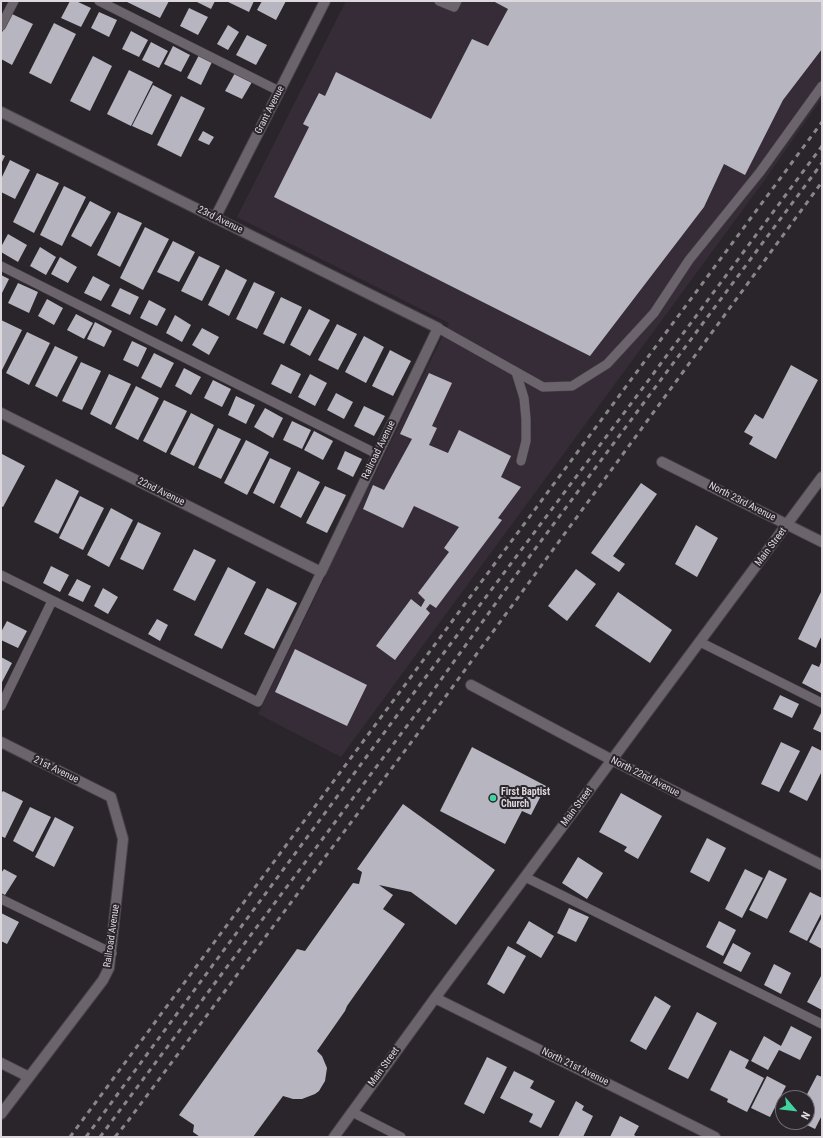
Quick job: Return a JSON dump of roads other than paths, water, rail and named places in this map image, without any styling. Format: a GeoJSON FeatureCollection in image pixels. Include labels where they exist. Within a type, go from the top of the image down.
{"type":"FeatureCollection","features":[{"type":"Feature","properties":{"kind":"street","name":"Grant Avenue"},"geometry":{"type":"LineString","coordinates":[[215,218],[325,1]]}},
{"type":"Feature","properties":{"kind":"street","name":"23rd Avenue"},"geometry":{"type":"LineString","coordinates":[[1,112],[438,328]]}},
{"type":"Feature","properties":{"kind":"street","name":"Railroad Avenue"},"geometry":{"type":"LineString","coordinates":[[321,572],[438,328]]}},
{"type":"Feature","properties":{"kind":"street","name":"22nd Avenue"},"geometry":{"type":"LineString","coordinates":[[1,413],[321,572]]}},
{"type":"Feature","properties":{"kind":"street","name":"North 23rd Avenue"},"geometry":{"type":"LineString","coordinates":[[662,462],[822,542]]}},
{"type":"Feature","properties":{"kind":"street","name":"Main Street"},"geometry":{"type":"LineString","coordinates":[[334,1137],[435,998],[822,477]]}},
{"type":"Feature","properties":{"kind":"street","name":"North 22nd Avenue"},"geometry":{"type":"LineString","coordinates":[[471,685],[612,760],[822,865]]}},
{"type":"Feature","properties":{"kind":"street","name":"21st Avenue"},"geometry":{"type":"LineString","coordinates":[[1,742],[111,797]]}},
{"type":"Feature","properties":{"kind":"street","name":"Railroad Avenue"},"geometry":{"type":"LineString","coordinates":[[1,1114],[103,980],[109,968],[112,953],[123,839],[111,797]]}},
{"type":"Feature","properties":{"kind":"street","name":"North 21st Avenue"},"geometry":{"type":"LineString","coordinates":[[435,998],[715,1137]]}},
{"type":"Feature","properties":{"kind":"street"},"geometry":{"type":"LineString","coordinates":[[1,1063],[29,1077]]}},
{"type":"Feature","properties":{"kind":"lane"},"geometry":{"type":"LineString","coordinates":[[1,26],[14,1]]}},
{"type":"Feature","properties":{"kind":"lane"},"geometry":{"type":"LineString","coordinates":[[99,1],[279,92]]}},
{"type":"Feature","properties":{"kind":"lane"},"geometry":{"type":"LineString","coordinates":[[439,1],[454,7],[457,1]]}},
{"type":"Feature","properties":{"kind":"lane"},"geometry":{"type":"LineString","coordinates":[[438,328],[542,387],[572,386],[607,364],[654,313],[689,260],[760,172],[822,86]]}},
{"type":"Feature","properties":{"kind":"lane"},"geometry":{"type":"LineString","coordinates":[[1,266],[377,454]]}},
{"type":"Feature","properties":{"kind":"lane"},"geometry":{"type":"LineString","coordinates":[[516,372],[524,398],[526,420],[526,441],[521,461]]}},
{"type":"Feature","properties":{"kind":"lane"},"geometry":{"type":"LineString","coordinates":[[1,576],[258,702],[321,572]]}},
{"type":"Feature","properties":{"kind":"lane"},"geometry":{"type":"LineString","coordinates":[[1,706],[52,601]]}},
{"type":"Feature","properties":{"kind":"lane"},"geometry":{"type":"LineString","coordinates":[[700,642],[822,703]]}},
{"type":"Feature","properties":{"kind":"lane"},"geometry":{"type":"LineString","coordinates":[[525,877],[822,1024]]}},
{"type":"Feature","properties":{"kind":"lane"},"geometry":{"type":"LineString","coordinates":[[1,899],[112,953]]}},
{"type":"Feature","properties":{"kind":"lane"},"geometry":{"type":"LineString","coordinates":[[352,1112],[401,1137]]}},
{"type":"Feature","properties":{"kind":"railway"},"geometry":{"type":"LineString","coordinates":[[70,1137],[822,122]]}},
{"type":"Feature","properties":{"kind":"railway"},"geometry":{"type":"LineString","coordinates":[[86,1137],[398,714],[822,146]]}},
{"type":"Feature","properties":{"kind":"railway"},"geometry":{"type":"LineString","coordinates":[[100,1137],[430,695],[521,568],[822,163]]}},
{"type":"Feature","properties":{"kind":"railway"},"geometry":{"type":"LineString","coordinates":[[115,1137],[443,700],[822,182]]}},
{"type":"Feature","properties":{"kind":"place","name":"First Baptist Church"},"geometry":{"type":"Point","coordinates":[493,798]}}]}
